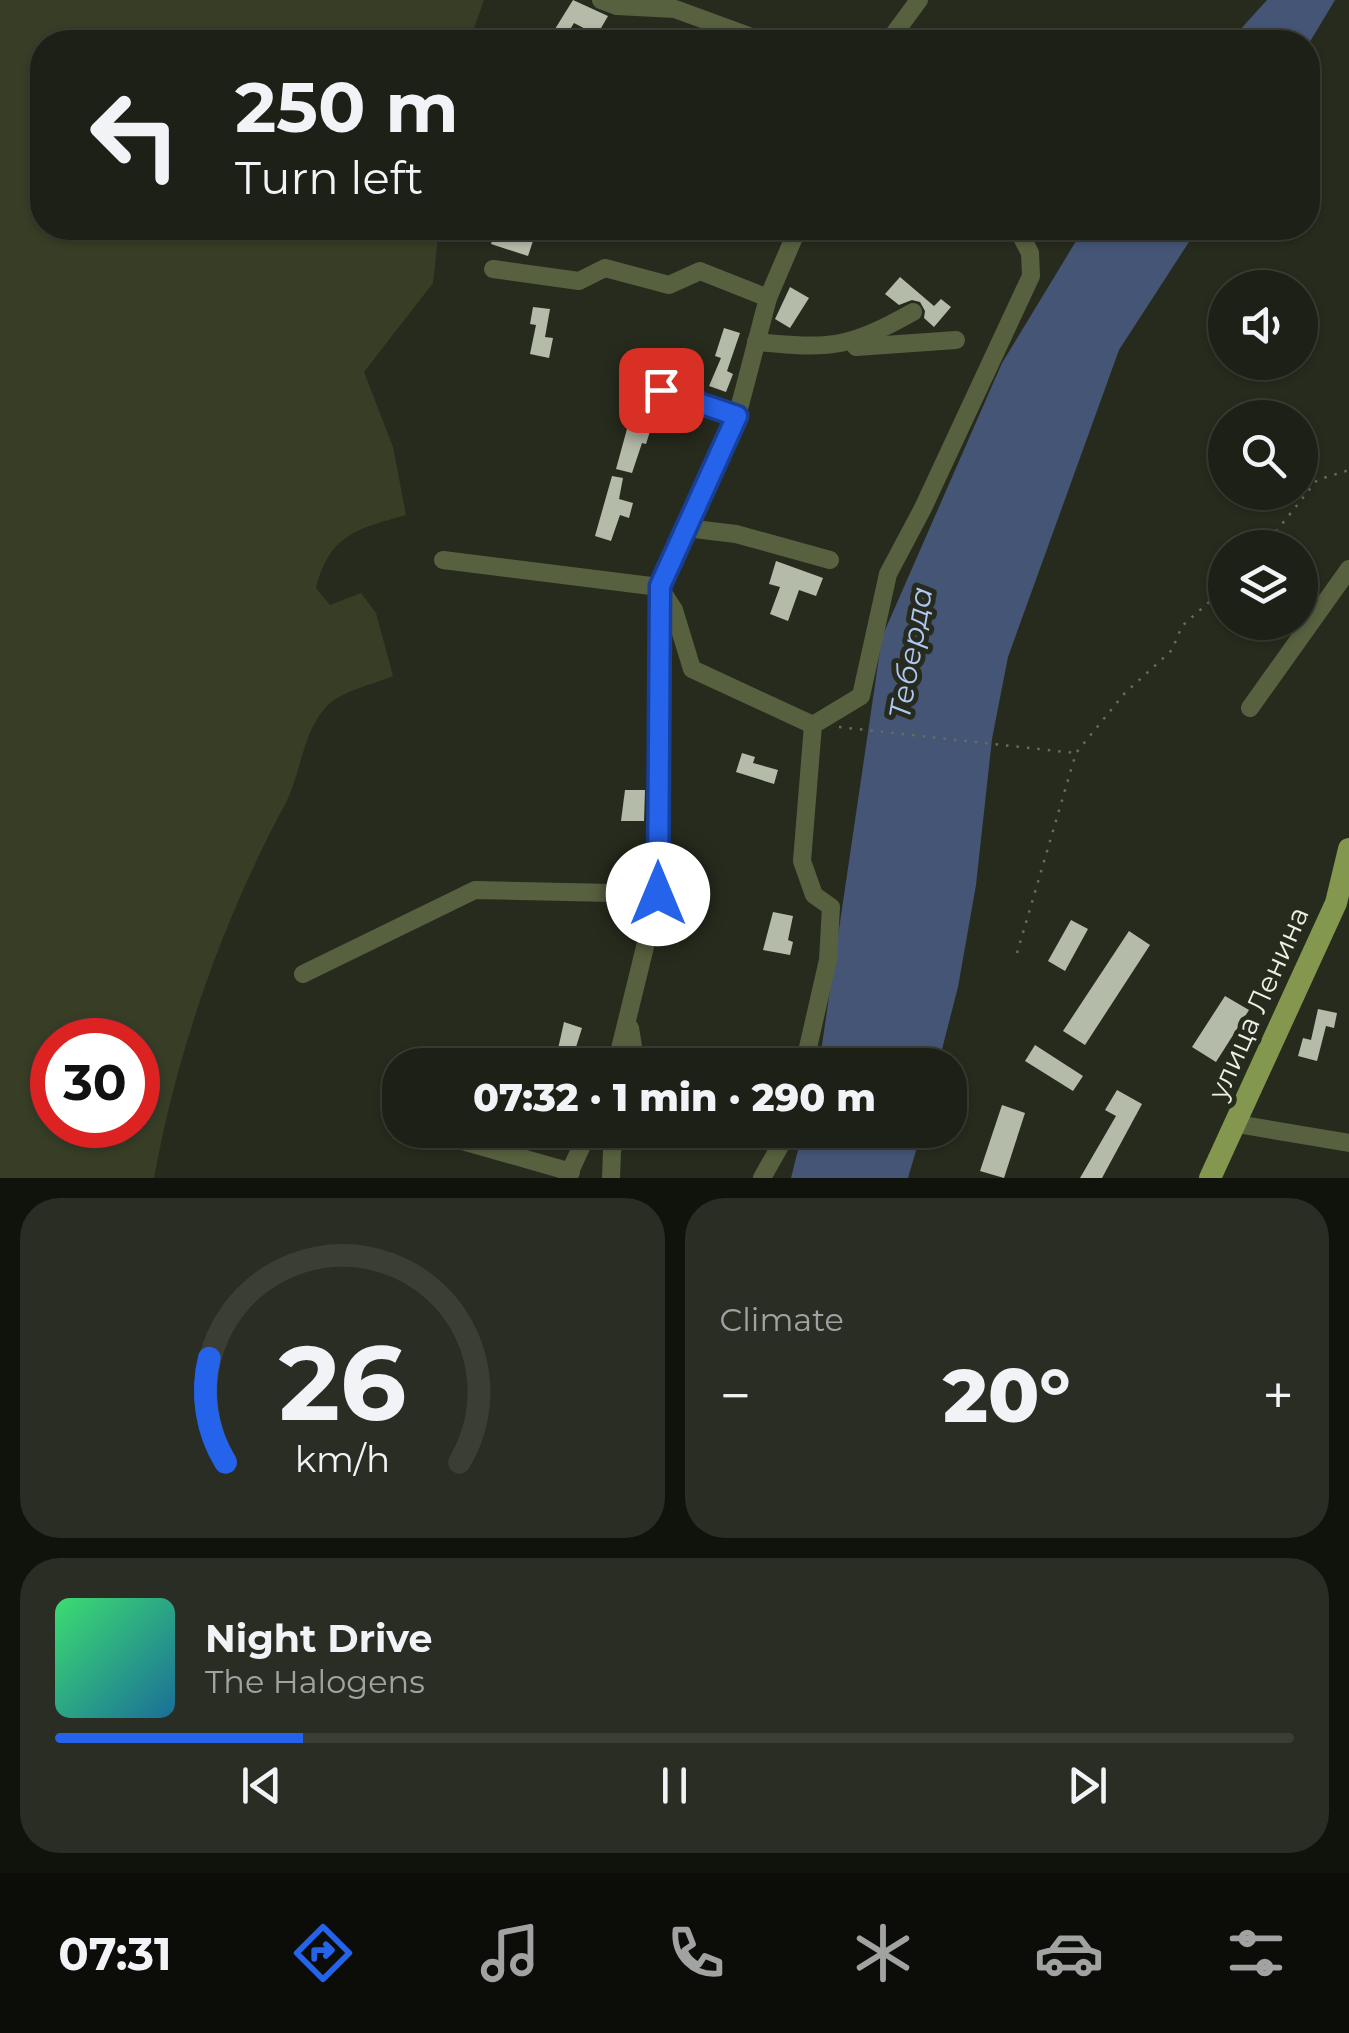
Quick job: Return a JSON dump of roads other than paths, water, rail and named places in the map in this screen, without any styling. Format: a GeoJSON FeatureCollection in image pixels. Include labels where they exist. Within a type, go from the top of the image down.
{"type":"FeatureCollection","features":[{"type":"Feature","properties":{"kind":"main road","name":"улица Ленина"},"geometry":{"type":"LineString","coordinates":[[1210,1178],[1336,903],[1349,849]]}},
{"type":"Feature","properties":{"kind":"street"},"geometry":{"type":"LineString","coordinates":[[601,0],[616,6],[675,9],[732,30]]}},
{"type":"Feature","properties":{"kind":"street"},"geometry":{"type":"LineString","coordinates":[[897,30],[919,0]]}},
{"type":"Feature","properties":{"kind":"street"},"geometry":{"type":"LineString","coordinates":[[620,1048],[658,894],[660,586],[737,416],[768,298],[793,240]]}},
{"type":"Feature","properties":{"kind":"street"},"geometry":{"type":"LineString","coordinates":[[813,725],[861,696],[888,574],[1032,276],[1030,253],[1023,240]]}},
{"type":"Feature","properties":{"kind":"street"},"geometry":{"type":"LineString","coordinates":[[493,269],[579,281],[605,268],[669,286],[700,272],[768,298]]}},
{"type":"Feature","properties":{"kind":"street"},"geometry":{"type":"LineString","coordinates":[[831,346],[864,339],[913,312]]}},
{"type":"Feature","properties":{"kind":"street"},"geometry":{"type":"LineString","coordinates":[[756,342],[860,348],[956,340]]}},
{"type":"Feature","properties":{"kind":"street"},"geometry":{"type":"LineString","coordinates":[[661,390],[737,416]]}},
{"type":"Feature","properties":{"kind":"street"},"geometry":{"type":"LineString","coordinates":[[686,528],[736,534],[830,560]]}},
{"type":"Feature","properties":{"kind":"street"},"geometry":{"type":"LineString","coordinates":[[442,560],[660,586]]}},
{"type":"Feature","properties":{"kind":"street"},"geometry":{"type":"LineString","coordinates":[[1250,708],[1349,569]]}},
{"type":"Feature","properties":{"kind":"street"},"geometry":{"type":"LineString","coordinates":[[660,586],[674,610],[692,669],[813,725]]}},
{"type":"Feature","properties":{"kind":"street"},"geometry":{"type":"LineString","coordinates":[[808,1048],[828,960],[831,907],[814,895],[802,861],[813,725]]}},
{"type":"Feature","properties":{"kind":"street"},"geometry":{"type":"LineString","coordinates":[[303,974],[475,890],[658,894]]}},
{"type":"Feature","properties":{"kind":"street"},"geometry":{"type":"LineString","coordinates":[[628,1018],[633,1048]]}},
{"type":"Feature","properties":{"kind":"street"},"geometry":{"type":"LineString","coordinates":[[1237,1124],[1349,1143]]}},
{"type":"Feature","properties":{"kind":"street"},"geometry":{"type":"LineString","coordinates":[[482,1148],[569,1175],[581,1148]]}},
{"type":"Feature","properties":{"kind":"street"},"geometry":{"type":"LineString","coordinates":[[611,1178],[613,1148]]}},
{"type":"Feature","properties":{"kind":"street"},"geometry":{"type":"LineString","coordinates":[[762,1178],[778,1148]]}},
{"type":"Feature","properties":{"kind":"water"},"geometry":{"type":"Polygon","coordinates":[[[1267,0],[1335,0],[1317,30],[1240,30],[1267,0]]]}},
{"type":"Feature","properties":{"kind":"water","name":"Теберда"},"geometry":{"type":"Polygon","coordinates":[[[1077,240],[1190,240],[1119,350],[1008,657],[992,739],[976,885],[942,1048],[822,1048],[882,637],[1002,363],[1077,240]]]}},
{"type":"Feature","properties":{"kind":"water"},"geometry":{"type":"Polygon","coordinates":[[[798,1148],[917,1148],[908,1178],[791,1178],[798,1148]]]}}]}
